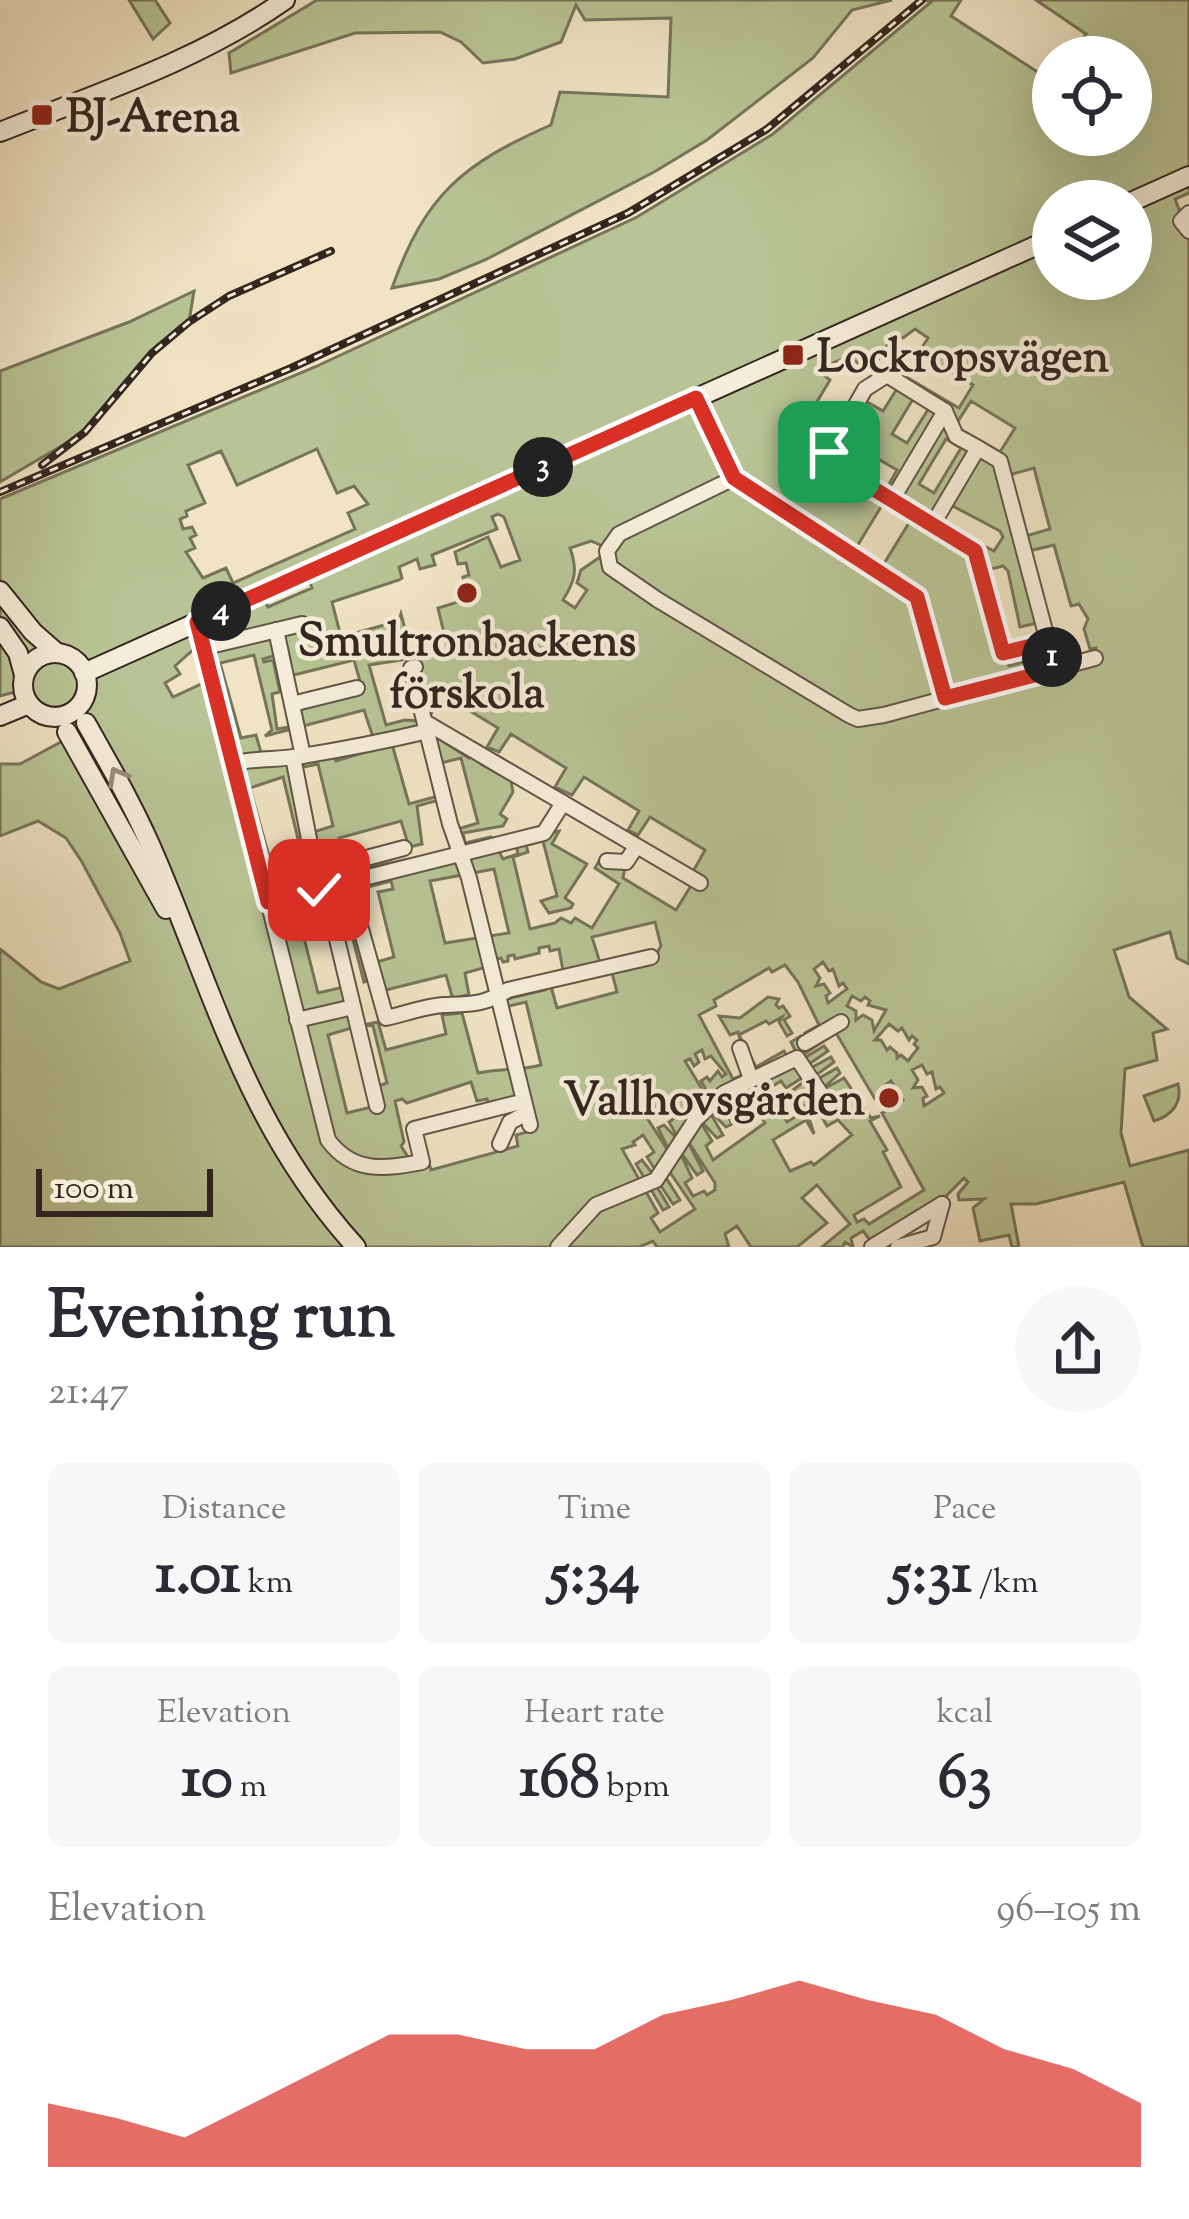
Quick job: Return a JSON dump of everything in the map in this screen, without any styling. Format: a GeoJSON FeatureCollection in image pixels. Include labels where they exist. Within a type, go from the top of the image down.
{"type":"FeatureCollection","features":[{"type":"Feature","properties":{"kind":"street"},"geometry":{"type":"LineString","coordinates":[[0,132],[170,65],[244,28],[285,0]]}},
{"type":"Feature","properties":{"kind":"street"},"geometry":{"type":"LineString","coordinates":[[1152,193],[1189,176]]}},
{"type":"Feature","properties":{"kind":"street"},"geometry":{"type":"LineString","coordinates":[[86,677],[167,642],[197,622],[1032,247]]}},
{"type":"Feature","properties":{"kind":"street"},"geometry":{"type":"LineString","coordinates":[[1048,642],[1003,653],[975,551],[825,459],[866,389],[887,375],[945,411],[956,436],[1000,461],[1048,642],[1054,670]]}},
{"type":"Feature","properties":{"kind":"street"},"geometry":{"type":"LineString","coordinates":[[696,398],[734,478],[912,592],[920,604],[945,698]]}},
{"type":"Feature","properties":{"kind":"street"},"geometry":{"type":"LineString","coordinates":[[892,500],[945,411]]}},
{"type":"Feature","properties":{"kind":"street"},"geometry":{"type":"LineString","coordinates":[[933,524],[978,448]]}},
{"type":"Feature","properties":{"kind":"street"},"geometry":{"type":"LineString","coordinates":[[734,478],[619,534],[607,551],[610,567],[858,719],[1096,658]]}},
{"type":"Feature","properties":{"kind":"street"},"geometry":{"type":"LineString","coordinates":[[0,591],[33,632],[57,652],[73,658],[86,677],[84,715],[153,850],[194,961],[265,1119],[297,1172],[356,1247]]}},
{"type":"Feature","properties":{"kind":"street"},"geometry":{"type":"LineString","coordinates":[[197,622],[325,1133],[338,1152],[359,1166],[383,1168],[422,1162],[414,1130],[526,1114]]}},
{"type":"Feature","properties":{"kind":"street"},"geometry":{"type":"LineString","coordinates":[[206,647],[302,624]]}},
{"type":"Feature","properties":{"kind":"street"},"geometry":{"type":"LineString","coordinates":[[0,627],[18,653],[27,701],[61,726],[194,961]]}},
{"type":"Feature","properties":{"kind":"street"},"geometry":{"type":"LineString","coordinates":[[276,630],[292,704],[319,890],[329,906],[376,1106]]}},
{"type":"Feature","properties":{"kind":"street"},"geometry":{"type":"LineString","coordinates":[[24,675],[36,658],[57,652]]}},
{"type":"Feature","properties":{"kind":"street"},"geometry":{"type":"LineString","coordinates":[[415,667],[411,668],[526,1114]]}},
{"type":"Feature","properties":{"kind":"street"},"geometry":{"type":"LineString","coordinates":[[292,704],[357,688]]}},
{"type":"Feature","properties":{"kind":"street"},"geometry":{"type":"LineString","coordinates":[[0,712],[27,701]]}},
{"type":"Feature","properties":{"kind":"street"},"geometry":{"type":"LineString","coordinates":[[61,726],[71,713],[84,715]]}},
{"type":"Feature","properties":{"kind":"street"},"geometry":{"type":"LineString","coordinates":[[234,763],[298,757],[426,726],[700,883]]}},
{"type":"Feature","properties":{"kind":"street"},"geometry":{"type":"LineString","coordinates":[[268,902],[544,833],[563,803]]}},
{"type":"Feature","properties":{"kind":"street"},"geometry":{"type":"LineString","coordinates":[[607,861],[626,862],[636,847]]}},
{"type":"Feature","properties":{"kind":"street"},"geometry":{"type":"LineString","coordinates":[[404,848],[356,861],[354,881],[386,1018],[442,1005],[470,1007],[508,990],[651,957]]}},
{"type":"Feature","properties":{"kind":"street"},"geometry":{"type":"LineString","coordinates":[[297,1020],[353,1006]]}},
{"type":"Feature","properties":{"kind":"street"},"geometry":{"type":"LineString","coordinates":[[568,1243],[603,1200],[656,1179],[700,1115],[727,1091],[797,1058],[803,1040],[841,1022]]}},
{"type":"Feature","properties":{"kind":"street"},"geometry":{"type":"LineString","coordinates":[[740,1048],[751,1079]]}},
{"type":"Feature","properties":{"kind":"street"},"geometry":{"type":"LineString","coordinates":[[797,1058],[825,1100]]}},
{"type":"Feature","properties":{"kind":"street"},"geometry":{"type":"LineString","coordinates":[[500,1144],[510,1122],[526,1114]]}},
{"type":"Feature","properties":{"kind":"street"},"geometry":{"type":"LineString","coordinates":[[872,1247],[942,1204],[933,1237],[898,1247]]}},
{"type":"Feature","properties":{"kind":"green space"},"geometry":{"type":"Polygon","coordinates":[[[129,0],[155,0],[170,23],[153,39],[129,0]]]}},
{"type":"Feature","properties":{"kind":"green space"},"geometry":{"type":"Polygon","coordinates":[[[317,0],[892,0],[852,10],[813,58],[707,140],[654,172],[485,260],[439,279],[392,288],[418,229],[450,186],[493,154],[551,125],[560,92],[668,97],[671,18],[585,20],[576,5],[561,42],[515,59],[483,63],[461,42],[440,32],[355,33],[231,73],[229,53],[317,0]]]}},
{"type":"Feature","properties":{"kind":"green space"},"geometry":{"type":"Polygon","coordinates":[[[925,0],[961,0],[951,16],[1032,68],[1032,156],[1152,156],[1152,36],[1085,36],[1036,0],[1189,0],[1189,193],[1175,199],[1189,234],[1189,964],[1177,958],[1170,932],[1114,950],[1129,997],[1167,1029],[1153,1033],[1157,1060],[1125,1069],[1121,1133],[1130,1166],[1189,1150],[1189,1247],[1143,1247],[1124,1182],[1036,1204],[1011,1204],[1019,1247],[1012,1247],[1009,1235],[980,1241],[973,1208],[984,1199],[959,1200],[968,1182],[964,1178],[941,1201],[874,1245],[863,1231],[851,1238],[853,1247],[845,1242],[843,1247],[822,1247],[850,1224],[817,1185],[802,1198],[827,1223],[797,1247],[751,1247],[737,1226],[725,1234],[729,1247],[657,1247],[653,1241],[639,1247],[0,1247],[0,949],[41,982],[59,989],[130,961],[120,933],[66,838],[38,821],[0,836],[0,764],[20,764],[70,737],[50,717],[76,707],[87,682],[167,642],[84,673],[73,658],[51,653],[29,666],[0,627],[0,499],[315,367],[637,217],[773,134],[931,2],[925,0]],[[915,329],[903,338],[895,333],[871,371],[848,357],[833,363],[825,376],[830,380],[798,433],[829,452],[860,398],[883,411],[900,384],[887,375],[891,368],[959,408],[973,385],[919,352],[928,338],[915,329]],[[913,399],[892,434],[907,443],[929,408],[913,399]],[[971,401],[955,426],[1000,452],[1015,428],[971,401]],[[844,439],[830,462],[884,493],[897,470],[844,439]],[[946,439],[919,484],[934,493],[961,448],[946,439]],[[317,449],[237,485],[221,451],[188,465],[205,503],[180,519],[183,529],[192,527],[196,535],[190,538],[195,548],[186,552],[203,578],[226,568],[233,583],[355,529],[348,513],[368,504],[354,486],[337,493],[317,449]],[[1034,468],[1009,475],[1026,536],[1050,529],[1034,468]],[[887,497],[853,553],[880,570],[912,518],[887,497]],[[949,504],[940,519],[994,551],[1003,537],[949,504]],[[498,514],[492,517],[497,529],[432,555],[435,565],[420,569],[417,559],[399,567],[399,580],[332,602],[341,637],[399,621],[401,614],[412,655],[448,650],[438,608],[468,599],[463,577],[469,575],[466,563],[458,564],[455,552],[488,537],[501,567],[520,560],[504,517],[498,514]],[[591,541],[570,548],[573,581],[563,600],[575,608],[587,590],[577,583],[581,570],[607,548],[591,541]],[[1054,545],[1029,551],[1037,623],[1020,627],[1008,571],[1003,566],[987,570],[1009,666],[1043,657],[1040,644],[1054,669],[1095,657],[1096,648],[1090,649],[1084,629],[1088,619],[1079,604],[1071,606],[1054,545]],[[306,573],[262,594],[268,607],[312,588],[306,573]],[[228,602],[198,622],[204,639],[237,621],[228,602]],[[203,641],[175,666],[180,674],[165,683],[173,697],[214,678],[203,641]],[[280,654],[263,659],[273,660],[280,692],[272,694],[277,729],[295,726],[292,704],[360,681],[354,660],[286,677],[280,654]],[[254,655],[220,663],[241,738],[256,735],[262,756],[293,757],[309,841],[299,843],[283,777],[250,788],[277,885],[460,854],[458,829],[478,823],[461,758],[441,763],[429,740],[436,737],[469,758],[475,750],[484,756],[481,764],[511,781],[513,792],[500,814],[507,819],[503,826],[463,833],[465,843],[491,837],[503,859],[518,854],[515,840],[559,831],[552,844],[587,864],[565,898],[573,904],[571,908],[549,913],[541,901],[557,896],[543,841],[526,845],[528,852],[513,857],[530,929],[561,918],[571,923],[575,918],[592,928],[619,884],[595,868],[602,856],[626,862],[623,878],[676,910],[705,850],[650,817],[638,835],[628,830],[639,811],[584,777],[572,795],[555,787],[566,768],[511,734],[499,752],[487,747],[498,728],[442,694],[426,723],[428,731],[375,743],[364,710],[265,736],[272,730],[254,655]],[[403,656],[402,660],[369,665],[386,725],[420,721],[409,664],[403,656]],[[494,869],[430,881],[445,943],[509,933],[494,869]],[[391,881],[352,891],[347,900],[367,981],[343,901],[298,914],[318,993],[348,986],[358,1026],[328,1035],[347,1113],[376,1106],[372,1088],[387,1083],[373,1026],[363,1025],[378,1022],[386,1050],[446,1034],[442,1015],[462,1013],[478,1073],[541,1065],[526,1002],[505,1007],[503,1000],[545,990],[543,981],[549,979],[557,1008],[617,992],[612,973],[650,965],[661,946],[655,922],[592,937],[601,966],[564,976],[559,949],[550,951],[549,946],[515,959],[508,956],[508,961],[490,961],[490,966],[465,973],[470,1001],[467,995],[446,1000],[452,996],[446,975],[378,992],[370,964],[394,957],[378,892],[393,889],[391,881]],[[823,962],[814,969],[820,978],[816,986],[824,984],[830,993],[828,1003],[847,989],[843,983],[839,986],[833,969],[829,971],[823,962]],[[785,965],[772,972],[769,968],[714,1000],[716,1006],[699,1015],[733,1079],[743,1075],[746,1061],[738,1032],[730,1035],[719,1016],[740,1018],[768,997],[779,999],[776,1005],[790,1016],[784,1020],[792,1033],[787,1036],[779,1022],[782,1017],[739,1035],[756,1067],[784,1051],[789,1060],[798,1056],[791,1042],[801,1036],[809,1040],[805,1033],[819,1025],[785,965]],[[852,996],[847,1006],[856,1011],[856,1020],[863,1015],[872,1020],[874,1031],[886,1010],[868,1005],[865,997],[861,1001],[852,996]],[[889,1024],[875,1040],[881,1040],[887,1050],[890,1047],[897,1058],[901,1055],[908,1061],[918,1048],[917,1040],[912,1036],[909,1040],[902,1028],[898,1031],[889,1024]],[[836,1033],[798,1058],[824,1046],[828,1051],[805,1067],[831,1057],[834,1062],[812,1078],[837,1068],[840,1073],[820,1091],[844,1078],[871,1118],[880,1116],[870,1121],[901,1187],[854,1215],[857,1222],[864,1219],[869,1224],[924,1190],[882,1113],[903,1100],[891,1081],[884,1086],[887,1092],[875,1099],[836,1033]],[[702,1050],[695,1054],[699,1062],[694,1066],[690,1059],[685,1061],[711,1104],[701,1081],[707,1077],[710,1081],[718,1071],[722,1077],[726,1074],[711,1056],[705,1059],[702,1050]],[[922,1065],[912,1070],[918,1080],[913,1088],[922,1087],[927,1096],[924,1106],[944,1093],[936,1089],[932,1072],[927,1074],[922,1065]],[[808,1074],[786,1088],[781,1081],[768,1089],[787,1122],[823,1099],[799,1109],[795,1104],[816,1088],[792,1098],[789,1093],[808,1074]],[[471,1082],[407,1103],[395,1101],[401,1146],[412,1163],[428,1160],[431,1170],[518,1146],[516,1135],[531,1131],[521,1103],[491,1110],[487,1099],[477,1101],[471,1082]],[[742,1084],[753,1111],[747,1114],[730,1090],[743,1117],[736,1121],[720,1098],[732,1124],[726,1127],[708,1109],[723,1135],[717,1138],[698,1118],[712,1141],[706,1146],[713,1160],[765,1123],[742,1084]],[[666,1100],[644,1113],[672,1157],[658,1128],[664,1125],[681,1143],[669,1122],[676,1117],[666,1100]],[[819,1112],[809,1118],[814,1134],[806,1120],[773,1140],[790,1171],[811,1162],[814,1165],[852,1135],[838,1120],[827,1126],[819,1112]],[[643,1135],[635,1145],[622,1149],[658,1213],[651,1218],[660,1232],[695,1209],[667,1168],[663,1173],[680,1200],[673,1204],[657,1180],[669,1207],[663,1210],[636,1164],[642,1160],[659,1176],[647,1157],[654,1152],[643,1135]],[[686,1138],[703,1171],[697,1175],[679,1150],[692,1178],[685,1183],[693,1196],[715,1190],[686,1138]]]}},
{"type":"Feature","properties":{"kind":"green space"},"geometry":{"type":"Polygon","coordinates":[[[194,291],[189,322],[152,354],[85,432],[0,482],[0,371],[129,322],[194,291]]]}},
{"type":"Feature","properties":{"kind":"green space"},"geometry":{"type":"Polygon","coordinates":[[[0,635],[13,662],[15,692],[0,696],[0,635]]]}},
{"type":"Feature","properties":{"kind":"green space"},"geometry":{"type":"Polygon","coordinates":[[[55,661],[71,668],[78,684],[71,700],[55,707],[39,700],[32,684],[39,668],[55,661]]]}},
{"type":"Feature","properties":{"kind":"green space"},"geometry":{"type":"Polygon","coordinates":[[[392,744],[409,804],[438,796],[439,800],[417,806],[422,844],[409,847],[401,821],[339,838],[344,857],[315,865],[316,835],[310,833],[333,826],[318,764],[299,768],[297,757],[332,751],[336,761],[392,744]]]}},
{"type":"Feature","properties":{"kind":"green space"},"geometry":{"type":"Polygon","coordinates":[[[1178,1084],[1174,1108],[1154,1121],[1144,1096],[1178,1084]]]}},
{"type":"Feature","properties":{"kind":"railway"},"geometry":{"type":"LineString","coordinates":[[0,492],[291,368],[628,213],[767,129],[922,0]]}},
{"type":"Feature","properties":{"kind":"railway"},"geometry":{"type":"LineString","coordinates":[[42,465],[85,432],[152,353],[189,322],[229,296],[331,251]]}},
{"type":"Feature","properties":{"kind":"place","name":"BJ-Arena"},"geometry":{"type":"Point","coordinates":[42,115]}},
{"type":"Feature","properties":{"kind":"place","name":"Lockropsvägen"},"geometry":{"type":"Point","coordinates":[793,355]}},
{"type":"Feature","properties":{"kind":"place","name":"Smultronbackens förskola"},"geometry":{"type":"Point","coordinates":[467,593]}},
{"type":"Feature","properties":{"kind":"place","name":"Vallhovsgården"},"geometry":{"type":"Point","coordinates":[889,1098]}},
{"type":"Feature","properties":{"kind":"route"},"geometry":{"type":"LineString","coordinates":[[319,890],[268,902],[197,622],[696,398],[734,478],[917,597],[945,698],[1054,670],[1048,642],[1003,653],[975,551],[825,459],[829,452]]}}]}
